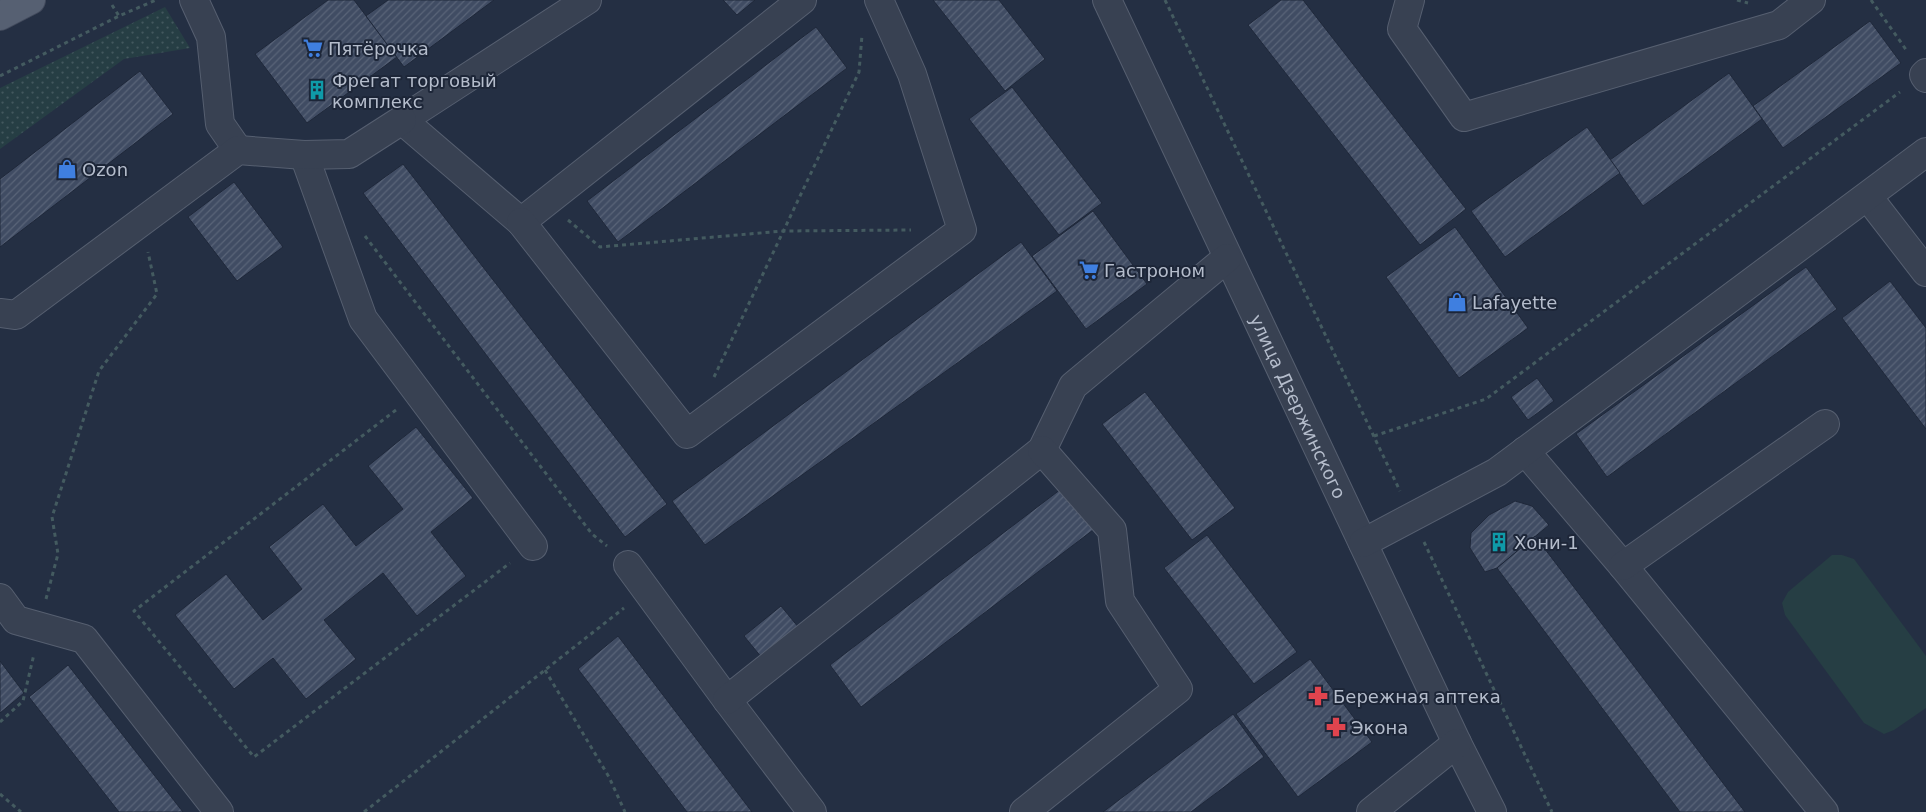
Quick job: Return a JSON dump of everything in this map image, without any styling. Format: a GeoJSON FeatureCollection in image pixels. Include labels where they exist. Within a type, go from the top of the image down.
{"type":"FeatureCollection","features":[{"type":"Feature","properties":{"kind":"main road"},"geometry":{"type":"LineString","coordinates":[[0,16],[31,0]]}},
{"type":"Feature","properties":{"kind":"street"},"geometry":{"type":"LineString","coordinates":[[194,0],[211,37],[220,124],[238,150]]}},
{"type":"Feature","properties":{"kind":"street"},"geometry":{"type":"LineString","coordinates":[[0,313],[16,315],[238,150],[304,155],[348,154],[586,0]]}},
{"type":"Feature","properties":{"kind":"street"},"geometry":{"type":"LineString","coordinates":[[520,222],[802,0]]}},
{"type":"Feature","properties":{"kind":"street"},"geometry":{"type":"LineString","coordinates":[[402,120],[520,222],[687,434],[962,230],[912,74],[879,0]]}},
{"type":"Feature","properties":{"kind":"street","name":"улица Дзержинского"},"geometry":{"type":"LineString","coordinates":[[1107,0],[1457,743],[1492,812]]}},
{"type":"Feature","properties":{"kind":"street"},"geometry":{"type":"LineString","coordinates":[[1410,0],[1402,29],[1464,117],[1779,25],[1811,0]]}},
{"type":"Feature","properties":{"kind":"street"},"geometry":{"type":"LineString","coordinates":[[1363,543],[1497,472],[1926,152]]}},
{"type":"Feature","properties":{"kind":"street"},"geometry":{"type":"LineString","coordinates":[[304,155],[363,319],[533,546]]}},
{"type":"Feature","properties":{"kind":"street"},"geometry":{"type":"LineString","coordinates":[[1868,196],[1926,272]]}},
{"type":"Feature","properties":{"kind":"street"},"geometry":{"type":"LineString","coordinates":[[727,700],[1042,450],[1072,386],[1228,258]]}},
{"type":"Feature","properties":{"kind":"street"},"geometry":{"type":"LineString","coordinates":[[1623,566],[1825,424]]}},
{"type":"Feature","properties":{"kind":"street"},"geometry":{"type":"LineString","coordinates":[[1024,812],[1178,689],[1120,601],[1112,530],[1042,450]]}},
{"type":"Feature","properties":{"kind":"street"},"geometry":{"type":"LineString","coordinates":[[1526,451],[1623,566],[1824,812]]}},
{"type":"Feature","properties":{"kind":"street"},"geometry":{"type":"LineString","coordinates":[[628,565],[812,812]]}},
{"type":"Feature","properties":{"kind":"street"},"geometry":{"type":"LineString","coordinates":[[0,598],[16,620],[84,639],[219,812]]}},
{"type":"Feature","properties":{"kind":"street"},"geometry":{"type":"LineString","coordinates":[[1371,812],[1457,743]]}},
{"type":"Feature","properties":{"kind":"path"},"geometry":{"type":"LineString","coordinates":[[0,76],[119,16],[156,0]]}},
{"type":"Feature","properties":{"kind":"path"},"geometry":{"type":"LineString","coordinates":[[1165,0],[1552,812]]}},
{"type":"Feature","properties":{"kind":"path"},"geometry":{"type":"LineString","coordinates":[[1374,436],[1486,399],[1925,75],[1871,0]]}},
{"type":"Feature","properties":{"kind":"path"},"geometry":{"type":"LineString","coordinates":[[112,5],[119,16]]}},
{"type":"Feature","properties":{"kind":"path"},"geometry":{"type":"LineString","coordinates":[[712,381],[859,72],[863,27]]}},
{"type":"Feature","properties":{"kind":"path"},"geometry":{"type":"LineString","coordinates":[[546,202],[600,247],[783,231],[912,230]]}},
{"type":"Feature","properties":{"kind":"path"},"geometry":{"type":"LineString","coordinates":[[0,722],[23,701],[58,554],[52,517],[99,371],[157,294],[141,222]]}},
{"type":"Feature","properties":{"kind":"path"},"geometry":{"type":"LineString","coordinates":[[364,234],[592,534],[628,565]]}},
{"type":"Feature","properties":{"kind":"path"},"geometry":{"type":"LineString","coordinates":[[418,393],[134,611],[254,757],[533,546]]}},
{"type":"Feature","properties":{"kind":"path"},"geometry":{"type":"LineString","coordinates":[[364,812],[646,591]]}},
{"type":"Feature","properties":{"kind":"path"},"geometry":{"type":"LineString","coordinates":[[544,670],[609,777],[625,812]]}},
{"type":"Feature","properties":{"kind":"path"},"geometry":{"type":"LineString","coordinates":[[0,794],[21,812]]}},
{"type":"Feature","properties":{"kind":"green space"},"geometry":{"type":"Polygon","coordinates":[[[165,7],[190,48],[124,59],[0,149],[0,88],[165,7]]]}},
{"type":"Feature","properties":{"kind":"green space"},"geometry":{"type":"Polygon","coordinates":[[[1832,555],[1842,555],[1854,559],[1926,656],[1926,708],[1894,730],[1884,734],[1864,723],[1785,615],[1782,603],[1788,592],[1832,555]]]}},
{"type":"Feature","properties":{"kind":"building","name":"Фрегат торговый комплекс"},"geometry":{"type":"Polygon","coordinates":[[[328,0],[354,0],[397,57],[307,123],[255,54],[328,0]]]}},
{"type":"Feature","properties":{"kind":"building"},"geometry":{"type":"Polygon","coordinates":[[[388,0],[494,0],[404,67],[366,16],[388,0]]]}},
{"type":"Feature","properties":{"kind":"building"},"geometry":{"type":"Polygon","coordinates":[[[723,0],[755,0],[737,15],[723,0]]]}},
{"type":"Feature","properties":{"kind":"building"},"geometry":{"type":"Polygon","coordinates":[[[933,0],[999,0],[1045,59],[1005,91],[933,0]]]}},
{"type":"Feature","properties":{"kind":"building"},"geometry":{"type":"Polygon","coordinates":[[[1281,0],[1303,0],[1466,209],[1420,245],[1248,25],[1281,0]]]}},
{"type":"Feature","properties":{"kind":"building"},"geometry":{"type":"Polygon","coordinates":[[[1870,21],[1901,63],[1783,148],[1753,106],[1870,21]]]}},
{"type":"Feature","properties":{"kind":"building"},"geometry":{"type":"Polygon","coordinates":[[[816,27],[847,68],[618,242],[587,201],[816,27]]]}},
{"type":"Feature","properties":{"kind":"building"},"geometry":{"type":"Polygon","coordinates":[[[140,71],[173,114],[0,247],[0,179],[140,71]]]}},
{"type":"Feature","properties":{"kind":"building"},"geometry":{"type":"Polygon","coordinates":[[[1729,73],[1762,119],[1643,206],[1610,160],[1729,73]]]}},
{"type":"Feature","properties":{"kind":"building"},"geometry":{"type":"Polygon","coordinates":[[[1012,87],[1102,203],[1059,235],[969,119],[1012,87]]]}},
{"type":"Feature","properties":{"kind":"building"},"geometry":{"type":"Polygon","coordinates":[[[1587,127],[1620,173],[1505,257],[1471,211],[1587,127]]]}},
{"type":"Feature","properties":{"kind":"building"},"geometry":{"type":"Polygon","coordinates":[[[403,164],[667,504],[625,537],[363,193],[403,164]]]}},
{"type":"Feature","properties":{"kind":"building"},"geometry":{"type":"Polygon","coordinates":[[[234,182],[283,247],[237,281],[188,217],[234,182]]]}},
{"type":"Feature","properties":{"kind":"building","name":"Гастроном"},"geometry":{"type":"Polygon","coordinates":[[[1093,211],[1147,284],[1086,329],[1032,256],[1093,211]]]}},
{"type":"Feature","properties":{"kind":"building","name":"Lafayette"},"geometry":{"type":"Polygon","coordinates":[[[1455,227],[1528,328],[1459,378],[1386,277],[1455,227]]]}},
{"type":"Feature","properties":{"kind":"building"},"geometry":{"type":"Polygon","coordinates":[[[1021,242],[1057,291],[705,545],[672,501],[1021,242]]]}},
{"type":"Feature","properties":{"kind":"building"},"geometry":{"type":"Polygon","coordinates":[[[1806,267],[1837,309],[1607,477],[1576,434],[1806,267]]]}},
{"type":"Feature","properties":{"kind":"building"},"geometry":{"type":"Polygon","coordinates":[[[1890,281],[1926,328],[1926,429],[1842,318],[1890,281]]]}},
{"type":"Feature","properties":{"kind":"building"},"geometry":{"type":"Polygon","coordinates":[[[1537,378],[1554,401],[1528,420],[1511,397],[1537,378]]]}},
{"type":"Feature","properties":{"kind":"building"},"geometry":{"type":"Polygon","coordinates":[[[1145,392],[1235,508],[1192,540],[1102,424],[1145,392]]]}},
{"type":"Feature","properties":{"kind":"building"},"geometry":{"type":"Polygon","coordinates":[[[416,427],[473,498],[431,532],[466,576],[417,616],[383,573],[324,620],[356,659],[306,699],[273,658],[234,689],[175,615],[226,574],[263,620],[302,589],[269,547],[323,504],[356,546],[403,509],[368,466],[416,427]]]}},
{"type":"Feature","properties":{"kind":"building"},"geometry":{"type":"Polygon","coordinates":[[[1061,489],[1093,530],[861,707],[830,665],[1061,489]]]}},
{"type":"Feature","properties":{"kind":"building","name":"Хони-1"},"geometry":{"type":"Polygon","coordinates":[[[1515,501],[1532,506],[1549,525],[1497,568],[1485,572],[1470,548],[1471,533],[1489,515],[1515,501]]]}},
{"type":"Feature","properties":{"kind":"building"},"geometry":{"type":"Polygon","coordinates":[[[1207,535],[1297,652],[1254,684],[1164,568],[1207,535]]]}},
{"type":"Feature","properties":{"kind":"building"},"geometry":{"type":"Polygon","coordinates":[[[1535,536],[1745,812],[1680,812],[1497,568],[1535,536]]]}},
{"type":"Feature","properties":{"kind":"building"},"geometry":{"type":"Polygon","coordinates":[[[781,606],[799,628],[762,658],[744,636],[781,606]]]}},
{"type":"Feature","properties":{"kind":"building"},"geometry":{"type":"Polygon","coordinates":[[[618,636],[752,812],[687,812],[578,669],[618,636]]]}},
{"type":"Feature","properties":{"kind":"building"},"geometry":{"type":"Polygon","coordinates":[[[1310,659],[1372,742],[1298,797],[1236,714],[1310,659]]]}},
{"type":"Feature","properties":{"kind":"building"},"geometry":{"type":"Polygon","coordinates":[[[0,661],[24,693],[0,713],[0,661]]]}},
{"type":"Feature","properties":{"kind":"building"},"geometry":{"type":"Polygon","coordinates":[[[68,665],[183,812],[119,812],[29,697],[68,665]]]}},
{"type":"Feature","properties":{"kind":"building"},"geometry":{"type":"Polygon","coordinates":[[[1233,714],[1264,757],[1191,812],[1103,812],[1233,714]]]}},
{"type":"Feature","properties":{"kind":"place","name":"Пятёрочка"},"geometry":{"type":"Point","coordinates":[313,48]}},
{"type":"Feature","properties":{"kind":"place","name":"Фрегат торговый комплекс"},"geometry":{"type":"Point","coordinates":[317,90]}},
{"type":"Feature","properties":{"kind":"place","name":"Ozon"},"geometry":{"type":"Point","coordinates":[67,169]}},
{"type":"Feature","properties":{"kind":"place","name":"Гастроном"},"geometry":{"type":"Point","coordinates":[1089,270]}},
{"type":"Feature","properties":{"kind":"place","name":"Lafayette"},"geometry":{"type":"Point","coordinates":[1457,302]}},
{"type":"Feature","properties":{"kind":"place","name":"Хони-1"},"geometry":{"type":"Point","coordinates":[1499,542]}},
{"type":"Feature","properties":{"kind":"place","name":"Бережная аптека"},"geometry":{"type":"Point","coordinates":[1318,696]}},
{"type":"Feature","properties":{"kind":"place","name":"Экона"},"geometry":{"type":"Point","coordinates":[1336,727]}}]}
